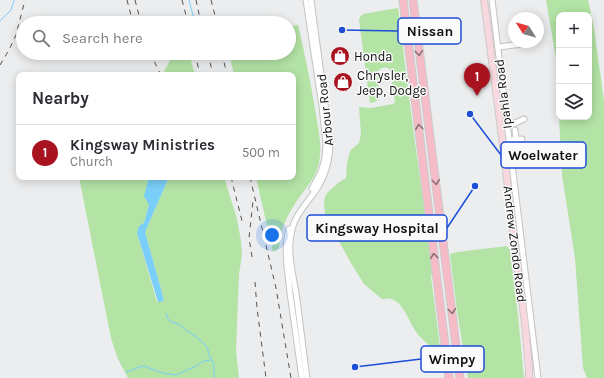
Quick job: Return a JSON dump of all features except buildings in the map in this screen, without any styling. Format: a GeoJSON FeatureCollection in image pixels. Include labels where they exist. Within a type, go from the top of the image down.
{"type":"FeatureCollection","features":[{"type":"Feature","properties":{"kind":"highway"},"geometry":{"type":"LineString","coordinates":[[403,0],[447,378]]}},
{"type":"Feature","properties":{"kind":"highway"},"geometry":{"type":"LineString","coordinates":[[413,0],[460,378]]}},
{"type":"Feature","properties":{"kind":"highway"},"geometry":{"type":"LineString","coordinates":[[456,347],[464,378]]}},
{"type":"Feature","properties":{"kind":"main road","name":"Andrew Zondo Road"},"geometry":{"type":"LineString","coordinates":[[484,0],[525,323],[529,378]]}},
{"type":"Feature","properties":{"kind":"main road","name":"Andrew Zondo Road"},"geometry":{"type":"LineString","coordinates":[[529,369],[532,378]]}},
{"type":"Feature","properties":{"kind":"street","name":"Arbour Road"},"geometry":{"type":"LineString","coordinates":[[302,378],[293,319],[286,249],[287,236],[294,214],[314,187],[321,172],[325,159],[326,144],[321,98],[306,0]]}},
{"type":"Feature","properties":{"kind":"street","name":"Arbour Road"},"geometry":{"type":"LineString","coordinates":[[308,378],[291,267],[290,245],[293,226],[297,215],[325,173],[330,152],[330,141],[311,0]]}},
{"type":"Feature","properties":{"kind":"street","name":"Ipahla Road"},"geometry":{"type":"LineString","coordinates":[[492,0],[538,378]]}},
{"type":"Feature","properties":{"kind":"street"},"geometry":{"type":"LineString","coordinates":[[498,48],[508,46]]}},
{"type":"Feature","properties":{"kind":"street"},"geometry":{"type":"LineString","coordinates":[[507,125],[524,119]]}},
{"type":"Feature","properties":{"kind":"street"},"geometry":{"type":"LineString","coordinates":[[509,140],[519,139],[515,130]]}},
{"type":"Feature","properties":{"kind":"green space"},"geometry":{"type":"Polygon","coordinates":[[[546,0],[588,0],[591,12],[556,12],[556,59],[546,0]]]}},
{"type":"Feature","properties":{"kind":"green space"},"geometry":{"type":"Polygon","coordinates":[[[398,8],[423,199],[440,347],[432,349],[414,329],[403,308],[396,301],[391,299],[382,299],[364,284],[325,216],[324,200],[327,193],[346,178],[347,163],[350,151],[359,143],[361,134],[359,107],[371,108],[393,104],[395,102],[390,70],[388,68],[381,68],[377,74],[380,97],[377,101],[370,103],[359,20],[360,17],[363,14],[398,8]]]}},
{"type":"Feature","properties":{"kind":"green space"},"geometry":{"type":"Polygon","coordinates":[[[592,19],[604,101],[604,378],[587,378],[583,368],[575,258],[562,175],[559,120],[592,120],[592,19]]]}},
{"type":"Feature","properties":{"kind":"green space"},"geometry":{"type":"Polygon","coordinates":[[[296,25],[298,25],[310,81],[320,144],[320,158],[311,181],[283,226],[279,248],[273,252],[257,180],[296,180],[296,72],[233,72],[231,60],[296,60],[296,25]]]}},
{"type":"Feature","properties":{"kind":"green space"},"geometry":{"type":"Polygon","coordinates":[[[170,60],[191,60],[194,72],[164,72],[170,60]]]}},
{"type":"Feature","properties":{"kind":"green space"},"geometry":{"type":"Polygon","coordinates":[[[80,180],[149,180],[149,205],[144,223],[137,233],[157,302],[160,302],[164,300],[145,232],[168,180],[225,180],[237,219],[242,255],[239,274],[236,350],[239,378],[128,378],[118,359],[111,338],[80,180]]]}},
{"type":"Feature","properties":{"kind":"green space"},"geometry":{"type":"Polygon","coordinates":[[[507,246],[510,250],[524,378],[468,378],[457,311],[450,254],[507,246]]]}},
{"type":"Feature","properties":{"kind":"water"},"geometry":{"type":"Polygon","coordinates":[[[148,180],[168,180],[145,232],[164,300],[160,302],[158,302],[137,233],[139,226],[144,223],[149,205],[144,196],[148,180]]]}},
{"type":"Feature","properties":{"kind":"waterway"},"geometry":{"type":"LineString","coordinates":[[0,21],[11,10],[14,0]]}},
{"type":"Feature","properties":{"kind":"waterway"},"geometry":{"type":"LineString","coordinates":[[189,0],[193,16]]}},
{"type":"Feature","properties":{"kind":"waterway"},"geometry":{"type":"LineString","coordinates":[[166,313],[170,321],[180,325],[198,338],[208,348],[214,365],[214,378]]}},
{"type":"Feature","properties":{"kind":"waterway"},"geometry":{"type":"LineString","coordinates":[[126,372],[144,366],[163,373],[176,375],[204,361],[211,360]]}},
{"type":"Feature","properties":{"kind":"railway"},"geometry":{"type":"LineString","coordinates":[[21,16],[25,0]]}},
{"type":"Feature","properties":{"kind":"railway"},"geometry":{"type":"LineString","coordinates":[[127,0],[131,16]]}},
{"type":"Feature","properties":{"kind":"railway"},"geometry":{"type":"LineString","coordinates":[[135,0],[139,16]]}},
{"type":"Feature","properties":{"kind":"railway"},"geometry":{"type":"LineString","coordinates":[[182,0],[186,16]]}},
{"type":"Feature","properties":{"kind":"railway"},"geometry":{"type":"LineString","coordinates":[[196,0],[199,16]]}},
{"type":"Feature","properties":{"kind":"railway"},"geometry":{"type":"LineString","coordinates":[[211,0],[215,16]]}},
{"type":"Feature","properties":{"kind":"railway"},"geometry":{"type":"LineString","coordinates":[[0,65],[16,35]]}},
{"type":"Feature","properties":{"kind":"railway"},"geometry":{"type":"LineString","coordinates":[[154,60],[160,72]]}},
{"type":"Feature","properties":{"kind":"railway"},"geometry":{"type":"LineString","coordinates":[[197,60],[199,72]]}},
{"type":"Feature","properties":{"kind":"railway"},"geometry":{"type":"LineString","coordinates":[[210,60],[212,72]]}},
{"type":"Feature","properties":{"kind":"railway"},"geometry":{"type":"LineString","coordinates":[[224,60],[226,72]]}},
{"type":"Feature","properties":{"kind":"railway"},"geometry":{"type":"LineString","coordinates":[[232,180],[242,221]]}},
{"type":"Feature","properties":{"kind":"railway"},"geometry":{"type":"LineString","coordinates":[[251,180],[276,288],[291,378]]}},
{"type":"Feature","properties":{"kind":"railway"},"geometry":{"type":"LineString","coordinates":[[252,257],[249,238],[253,201]]}},
{"type":"Feature","properties":{"kind":"railway"},"geometry":{"type":"LineString","coordinates":[[255,282],[266,378]]}},
{"type":"Feature","properties":{"kind":"place","name":"Nissan"},"geometry":{"type":"Point","coordinates":[342,30]}},
{"type":"Feature","properties":{"kind":"place","name":"Honda"},"geometry":{"type":"Point","coordinates":[340,56]}},
{"type":"Feature","properties":{"kind":"place","name":"Chrysler, Jeep, Dodge"},"geometry":{"type":"Point","coordinates":[343,82]}},
{"type":"Feature","properties":{"kind":"place","name":"Kingsway Ministries"},"geometry":{"type":"Point","coordinates":[477,96]}},
{"type":"Feature","properties":{"kind":"place","name":"Woelwater"},"geometry":{"type":"Point","coordinates":[470,114]}},
{"type":"Feature","properties":{"kind":"place","name":"Kingsway Hospital"},"geometry":{"type":"Point","coordinates":[475,186]}},
{"type":"Feature","properties":{"kind":"place","name":"Wimpy"},"geometry":{"type":"Point","coordinates":[355,367]}}]}
